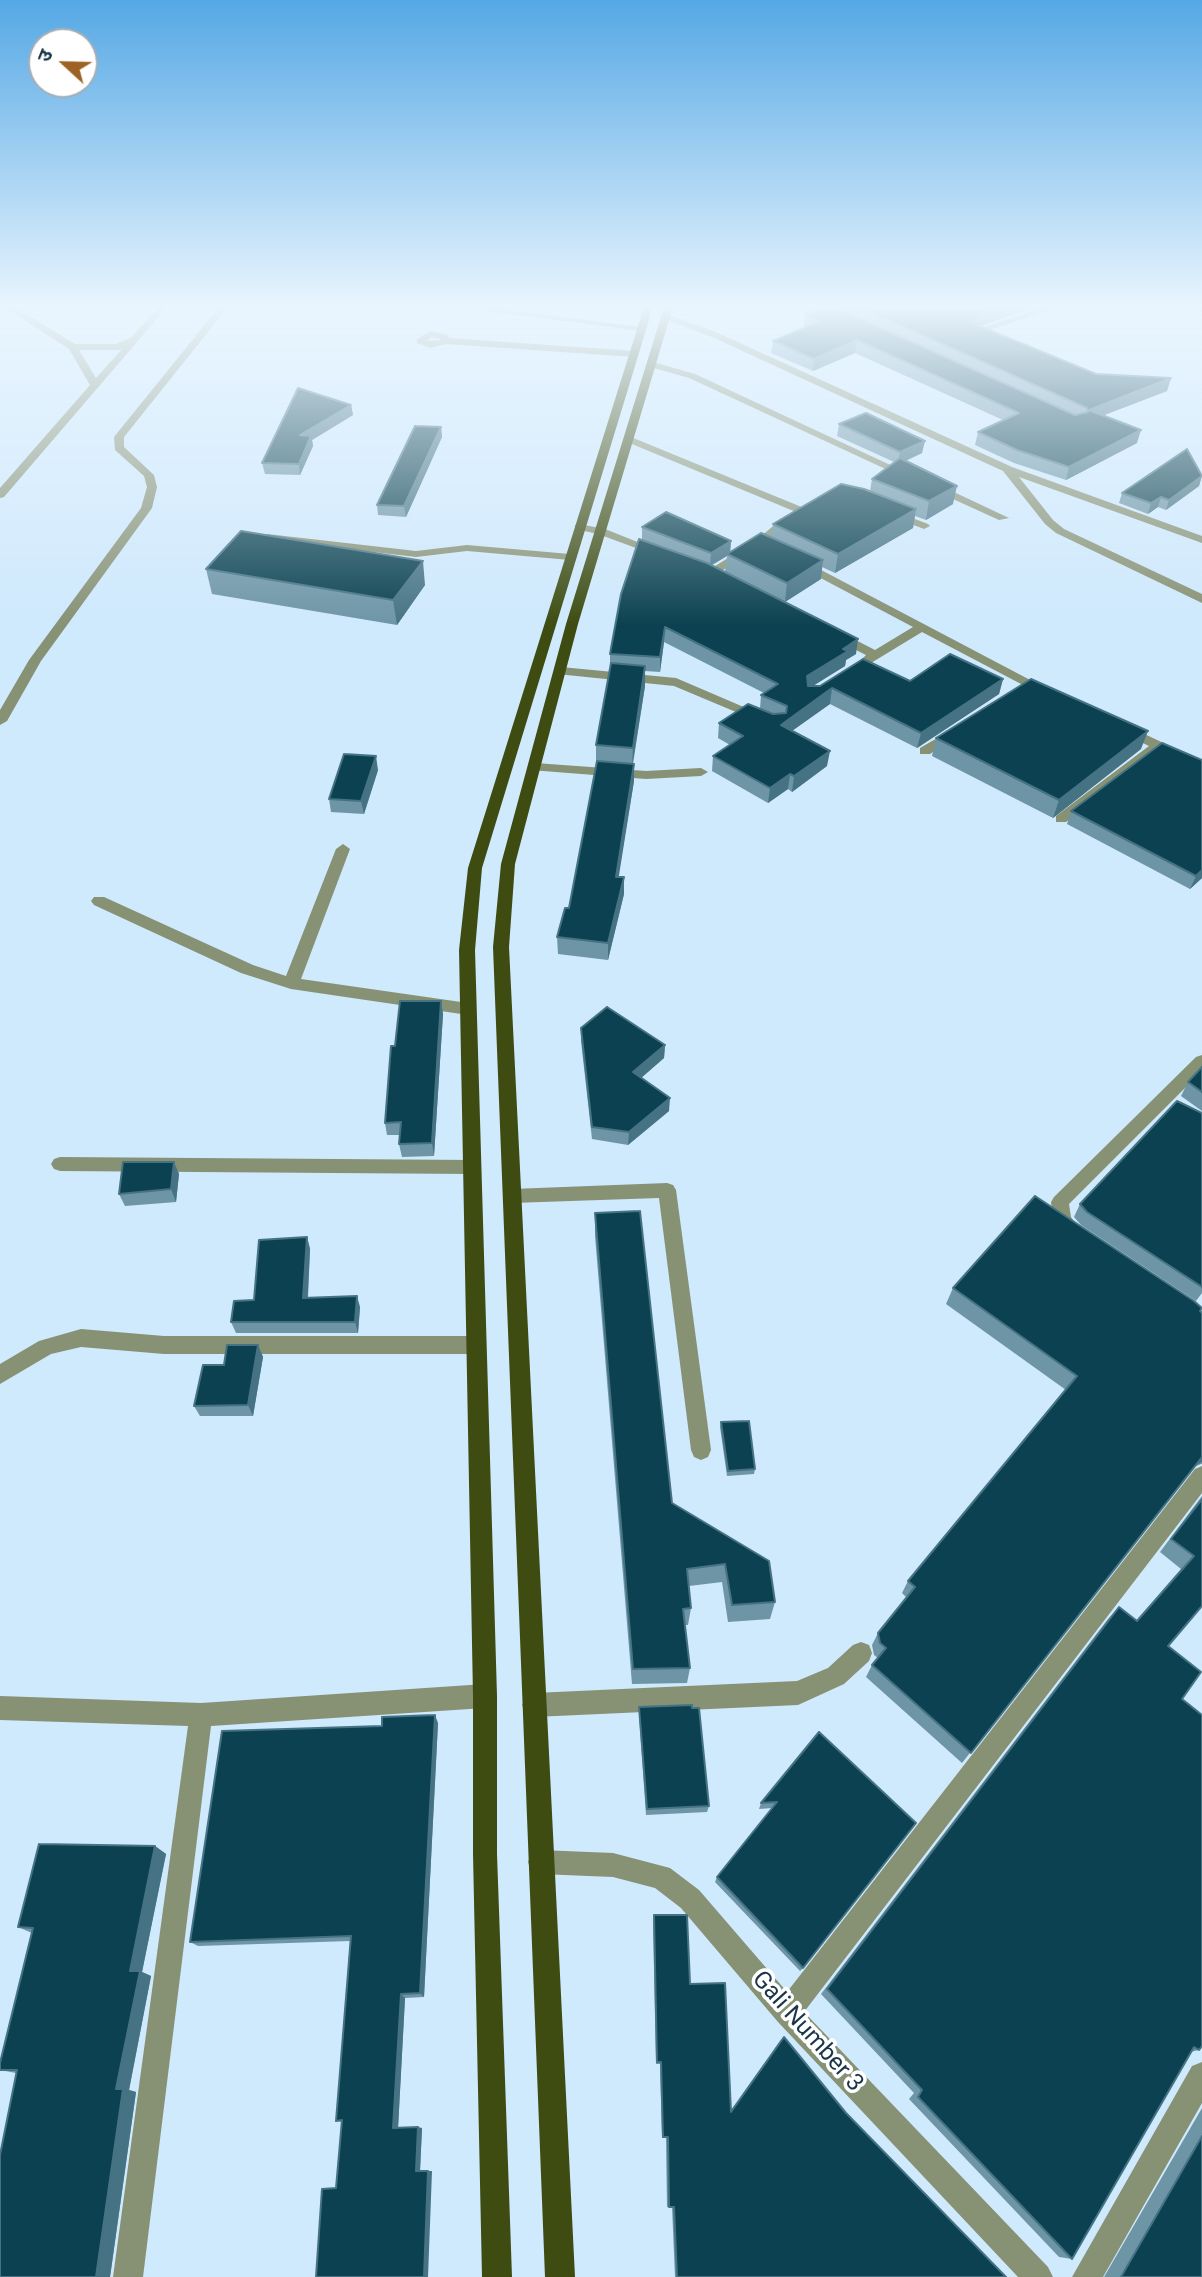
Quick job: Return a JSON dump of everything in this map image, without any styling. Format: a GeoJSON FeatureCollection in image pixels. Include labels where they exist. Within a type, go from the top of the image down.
{"type":"FeatureCollection","features":[{"type":"Feature","properties":{"kind":"main road"},"geometry":{"type":"LineString","coordinates":[[497,2277],[485,1854],[485,1696],[467,950],[475,868],[615,413]]}},
{"type":"Feature","properties":{"kind":"main road"},"geometry":{"type":"LineString","coordinates":[[559,2277],[501,947],[508,864],[601,531],[639,413]]}},
{"type":"Feature","properties":{"kind":"street"},"geometry":{"type":"LineString","coordinates":[[0,495],[71,413]]}},
{"type":"Feature","properties":{"kind":"street"},"geometry":{"type":"LineString","coordinates":[[0,721],[35,660],[146,508],[152,488],[149,475],[119,448],[119,437],[138,413]]}},
{"type":"Feature","properties":{"kind":"street"},"geometry":{"type":"LineString","coordinates":[[774,413],[1003,518]]}},
{"type":"Feature","properties":{"kind":"street"},"geometry":{"type":"LineString","coordinates":[[886,413],[1008,469],[1202,540]]}},
{"type":"Feature","properties":{"kind":"street"},"geometry":{"type":"LineString","coordinates":[[631,440],[805,507],[764,547],[711,574]]}},
{"type":"Feature","properties":{"kind":"street"},"geometry":{"type":"LineString","coordinates":[[1008,469],[1060,531],[1202,599]]}},
{"type":"Feature","properties":{"kind":"street"},"geometry":{"type":"LineString","coordinates":[[877,507],[924,526]]}},
{"type":"Feature","properties":{"kind":"street"},"geometry":{"type":"LineString","coordinates":[[579,527],[601,531],[674,559]]}},
{"type":"Feature","properties":{"kind":"street"},"geometry":{"type":"LineString","coordinates":[[263,536],[416,554],[467,548],[570,557]]}},
{"type":"Feature","properties":{"kind":"street"},"geometry":{"type":"LineString","coordinates":[[794,560],[921,627],[1024,687],[1065,700]]}},
{"type":"Feature","properties":{"kind":"street"},"geometry":{"type":"LineString","coordinates":[[854,668],[921,627]]}},
{"type":"Feature","properties":{"kind":"street"},"geometry":{"type":"LineString","coordinates":[[828,631],[875,655]]}},
{"type":"Feature","properties":{"kind":"street"},"geometry":{"type":"LineString","coordinates":[[561,671],[676,682],[776,724]]}},
{"type":"Feature","properties":{"kind":"street"},"geometry":{"type":"LineString","coordinates":[[1112,723],[1202,766]]}},
{"type":"Feature","properties":{"kind":"street"},"geometry":{"type":"LineString","coordinates":[[925,751],[967,724]]}},
{"type":"Feature","properties":{"kind":"street"},"geometry":{"type":"LineString","coordinates":[[1061,819],[1158,745]]}},
{"type":"Feature","properties":{"kind":"street"},"geometry":{"type":"LineString","coordinates":[[535,767],[646,775],[701,772]]}},
{"type":"Feature","properties":{"kind":"street"},"geometry":{"type":"LineString","coordinates":[[291,983],[343,849]]}},
{"type":"Feature","properties":{"kind":"street"},"geometry":{"type":"LineString","coordinates":[[99,901],[247,969],[291,983],[468,1009]]}},
{"type":"Feature","properties":{"kind":"street"},"geometry":{"type":"LineString","coordinates":[[1094,1247],[1072,1232],[1062,1220],[1060,1202],[1202,1061]]}},
{"type":"Feature","properties":{"kind":"street"},"geometry":{"type":"LineString","coordinates":[[1165,1100],[1183,1111]]}},
{"type":"Feature","properties":{"kind":"street"},"geometry":{"type":"LineString","coordinates":[[60,1164],[472,1167]]}},
{"type":"Feature","properties":{"kind":"street"},"geometry":{"type":"LineString","coordinates":[[512,1196],[667,1190],[701,1450]]}},
{"type":"Feature","properties":{"kind":"street"},"geometry":{"type":"LineString","coordinates":[[0,1375],[46,1348],[80,1338],[164,1345],[476,1345]]}},
{"type":"Feature","properties":{"kind":"street"},"geometry":{"type":"LineString","coordinates":[[788,2013],[1202,1476]]}},
{"type":"Feature","properties":{"kind":"street"},"geometry":{"type":"LineString","coordinates":[[534,1705],[798,1693],[836,1676],[861,1653]]}},
{"type":"Feature","properties":{"kind":"street"},"geometry":{"type":"LineString","coordinates":[[0,1708],[201,1715],[485,1696]]}},
{"type":"Feature","properties":{"kind":"street"},"geometry":{"type":"LineString","coordinates":[[128,2277],[201,1715]]}},
{"type":"Feature","properties":{"kind":"street","name":"Gali Number 3"},"geometry":{"type":"LineString","coordinates":[[540,1862],[613,1865],[660,1877],[690,1899],[788,2013],[1038,2277]]}},
{"type":"Feature","properties":{"kind":"street"},"geometry":{"type":"LineString","coordinates":[[1087,2277],[1202,2076]]}},
{"type":"Feature","properties":{"kind":"building"},"geometry":{"type":"Polygon","coordinates":[[[286,413],[337,413],[300,435],[311,436],[299,464],[262,463],[286,413]]]}},
{"type":"Feature","properties":{"kind":"building"},"geometry":{"type":"Polygon","coordinates":[[[867,413],[925,441],[900,452],[839,424],[867,413]]]}},
{"type":"Feature","properties":{"kind":"building"},"geometry":{"type":"Polygon","coordinates":[[[1018,413],[1097,413],[1141,430],[1069,467],[1017,450],[978,432],[1018,413]]]}},
{"type":"Feature","properties":{"kind":"building"},"geometry":{"type":"Polygon","coordinates":[[[415,426],[441,427],[404,506],[377,505],[415,426]]]}},
{"type":"Feature","properties":{"kind":"building"},"geometry":{"type":"Polygon","coordinates":[[[1187,449],[1202,476],[1169,500],[1161,497],[1151,503],[1122,493],[1187,449]]]}},
{"type":"Feature","properties":{"kind":"building"},"geometry":{"type":"Polygon","coordinates":[[[900,458],[957,486],[929,501],[872,479],[900,458]]]}},
{"type":"Feature","properties":{"kind":"building"},"geometry":{"type":"Polygon","coordinates":[[[841,484],[864,489],[916,509],[838,554],[773,524],[841,484]]]}},
{"type":"Feature","properties":{"kind":"building"},"geometry":{"type":"Polygon","coordinates":[[[666,512],[731,541],[711,553],[642,527],[666,512]]]}},
{"type":"Feature","properties":{"kind":"building"},"geometry":{"type":"Polygon","coordinates":[[[241,531],[423,561],[393,600],[206,569],[241,531]]]}},
{"type":"Feature","properties":{"kind":"building"},"geometry":{"type":"Polygon","coordinates":[[[761,533],[823,560],[787,583],[727,554],[761,533]]]}},
{"type":"Feature","properties":{"kind":"building"},"geometry":{"type":"Polygon","coordinates":[[[639,539],[707,563],[858,639],[843,649],[848,651],[807,676],[808,686],[820,686],[863,659],[910,681],[950,654],[1003,679],[921,733],[832,688],[781,725],[830,751],[794,776],[790,774],[770,788],[713,756],[743,736],[719,723],[748,704],[773,714],[786,713],[787,706],[761,695],[778,684],[665,627],[660,657],[610,654],[621,594],[639,539]]]}},
{"type":"Feature","properties":{"kind":"building"},"geometry":{"type":"Polygon","coordinates":[[[611,663],[645,666],[633,748],[596,745],[611,663]]]}},
{"type":"Feature","properties":{"kind":"building"},"geometry":{"type":"Polygon","coordinates":[[[1031,679],[1148,731],[1059,800],[936,738],[1031,679]]]}},
{"type":"Feature","properties":{"kind":"building"},"geometry":{"type":"Polygon","coordinates":[[[1162,743],[1202,760],[1202,870],[1196,876],[1071,811],[1162,743]]]}},
{"type":"Feature","properties":{"kind":"building"},"geometry":{"type":"Polygon","coordinates":[[[344,754],[376,756],[361,801],[329,799],[344,754]]]}},
{"type":"Feature","properties":{"kind":"building"},"geometry":{"type":"Polygon","coordinates":[[[597,761],[634,764],[616,877],[624,877],[608,943],[557,937],[565,908],[569,908],[597,761]]]}},
{"type":"Feature","properties":{"kind":"building"},"geometry":{"type":"Polygon","coordinates":[[[400,1001],[441,1001],[432,1143],[399,1144],[401,1122],[385,1123],[391,1046],[395,1046],[400,1001]]]}},
{"type":"Feature","properties":{"kind":"building"},"geometry":{"type":"Polygon","coordinates":[[[607,1007],[665,1045],[633,1072],[670,1098],[629,1132],[592,1127],[581,1028],[607,1007]]]}},
{"type":"Feature","properties":{"kind":"building"},"geometry":{"type":"Polygon","coordinates":[[[1202,1067],[1202,1092],[1188,1082],[1202,1067]]]}},
{"type":"Feature","properties":{"kind":"building"},"geometry":{"type":"Polygon","coordinates":[[[1177,1101],[1202,1113],[1202,1287],[1087,1212],[1080,1204],[1177,1101]]]}},
{"type":"Feature","properties":{"kind":"building"},"geometry":{"type":"Polygon","coordinates":[[[123,1162],[174,1162],[171,1189],[119,1194],[123,1162]]]}},
{"type":"Feature","properties":{"kind":"building"},"geometry":{"type":"Polygon","coordinates":[[[1035,1196],[1202,1308],[1202,1457],[971,1753],[872,1665],[886,1648],[880,1643],[878,1633],[915,1587],[908,1581],[1077,1376],[953,1288],[1035,1196]]]}},
{"type":"Feature","properties":{"kind":"building"},"geometry":{"type":"Polygon","coordinates":[[[640,1211],[672,1503],[769,1561],[775,1602],[732,1605],[725,1564],[687,1569],[691,1608],[683,1609],[690,1668],[633,1669],[595,1213],[640,1211]]]}},
{"type":"Feature","properties":{"kind":"building"},"geometry":{"type":"Polygon","coordinates":[[[307,1237],[303,1298],[357,1296],[355,1322],[231,1322],[234,1301],[254,1300],[259,1240],[307,1237]]]}},
{"type":"Feature","properties":{"kind":"building"},"geometry":{"type":"Polygon","coordinates":[[[227,1345],[258,1345],[248,1405],[194,1406],[203,1365],[224,1365],[227,1345]]]}},
{"type":"Feature","properties":{"kind":"building"},"geometry":{"type":"Polygon","coordinates":[[[749,1421],[755,1469],[728,1471],[721,1422],[749,1421]]]}},
{"type":"Feature","properties":{"kind":"building"},"geometry":{"type":"Polygon","coordinates":[[[1202,1499],[1202,1606],[1168,1646],[1201,1672],[1182,1699],[1202,1715],[1202,2046],[1199,2050],[1194,2047],[1072,2259],[918,2097],[922,2090],[827,1989],[1119,1607],[1137,1621],[1194,1556],[1171,1539],[1202,1499]]]}},
{"type":"Feature","properties":{"kind":"building"},"geometry":{"type":"Polygon","coordinates":[[[692,1705],[692,1708],[699,1708],[709,1806],[647,1809],[639,1707],[692,1705]]]}},
{"type":"Feature","properties":{"kind":"building"},"geometry":{"type":"Polygon","coordinates":[[[435,1715],[420,1993],[401,1994],[393,2128],[418,2127],[416,2171],[428,2171],[424,2277],[316,2277],[322,2189],[336,2188],[342,2120],[336,2121],[351,1936],[190,1942],[222,1731],[382,1726],[382,1717],[435,1715]]]}},
{"type":"Feature","properties":{"kind":"building"},"geometry":{"type":"Polygon","coordinates":[[[819,1732],[916,1823],[803,1968],[717,1877],[777,1802],[761,1803],[819,1732]]]}},
{"type":"Feature","properties":{"kind":"building"},"geometry":{"type":"Polygon","coordinates":[[[39,1844],[155,1846],[130,1971],[140,1971],[116,2089],[123,2089],[96,2277],[0,2277],[0,2155],[17,2070],[0,2070],[0,2063],[33,1928],[18,1927],[39,1844]]]}},
{"type":"Feature","properties":{"kind":"building"},"geometry":{"type":"Polygon","coordinates":[[[654,1915],[687,1915],[690,1984],[725,1983],[731,2112],[784,2037],[846,2113],[1006,2277],[677,2277],[674,2207],[669,2207],[668,2137],[663,2137],[661,2062],[657,2062],[654,1915]]]}},
{"type":"Feature","properties":{"kind":"building"},"geometry":{"type":"Polygon","coordinates":[[[1202,2136],[1202,2277],[1121,2277],[1202,2136]]]}}]}
